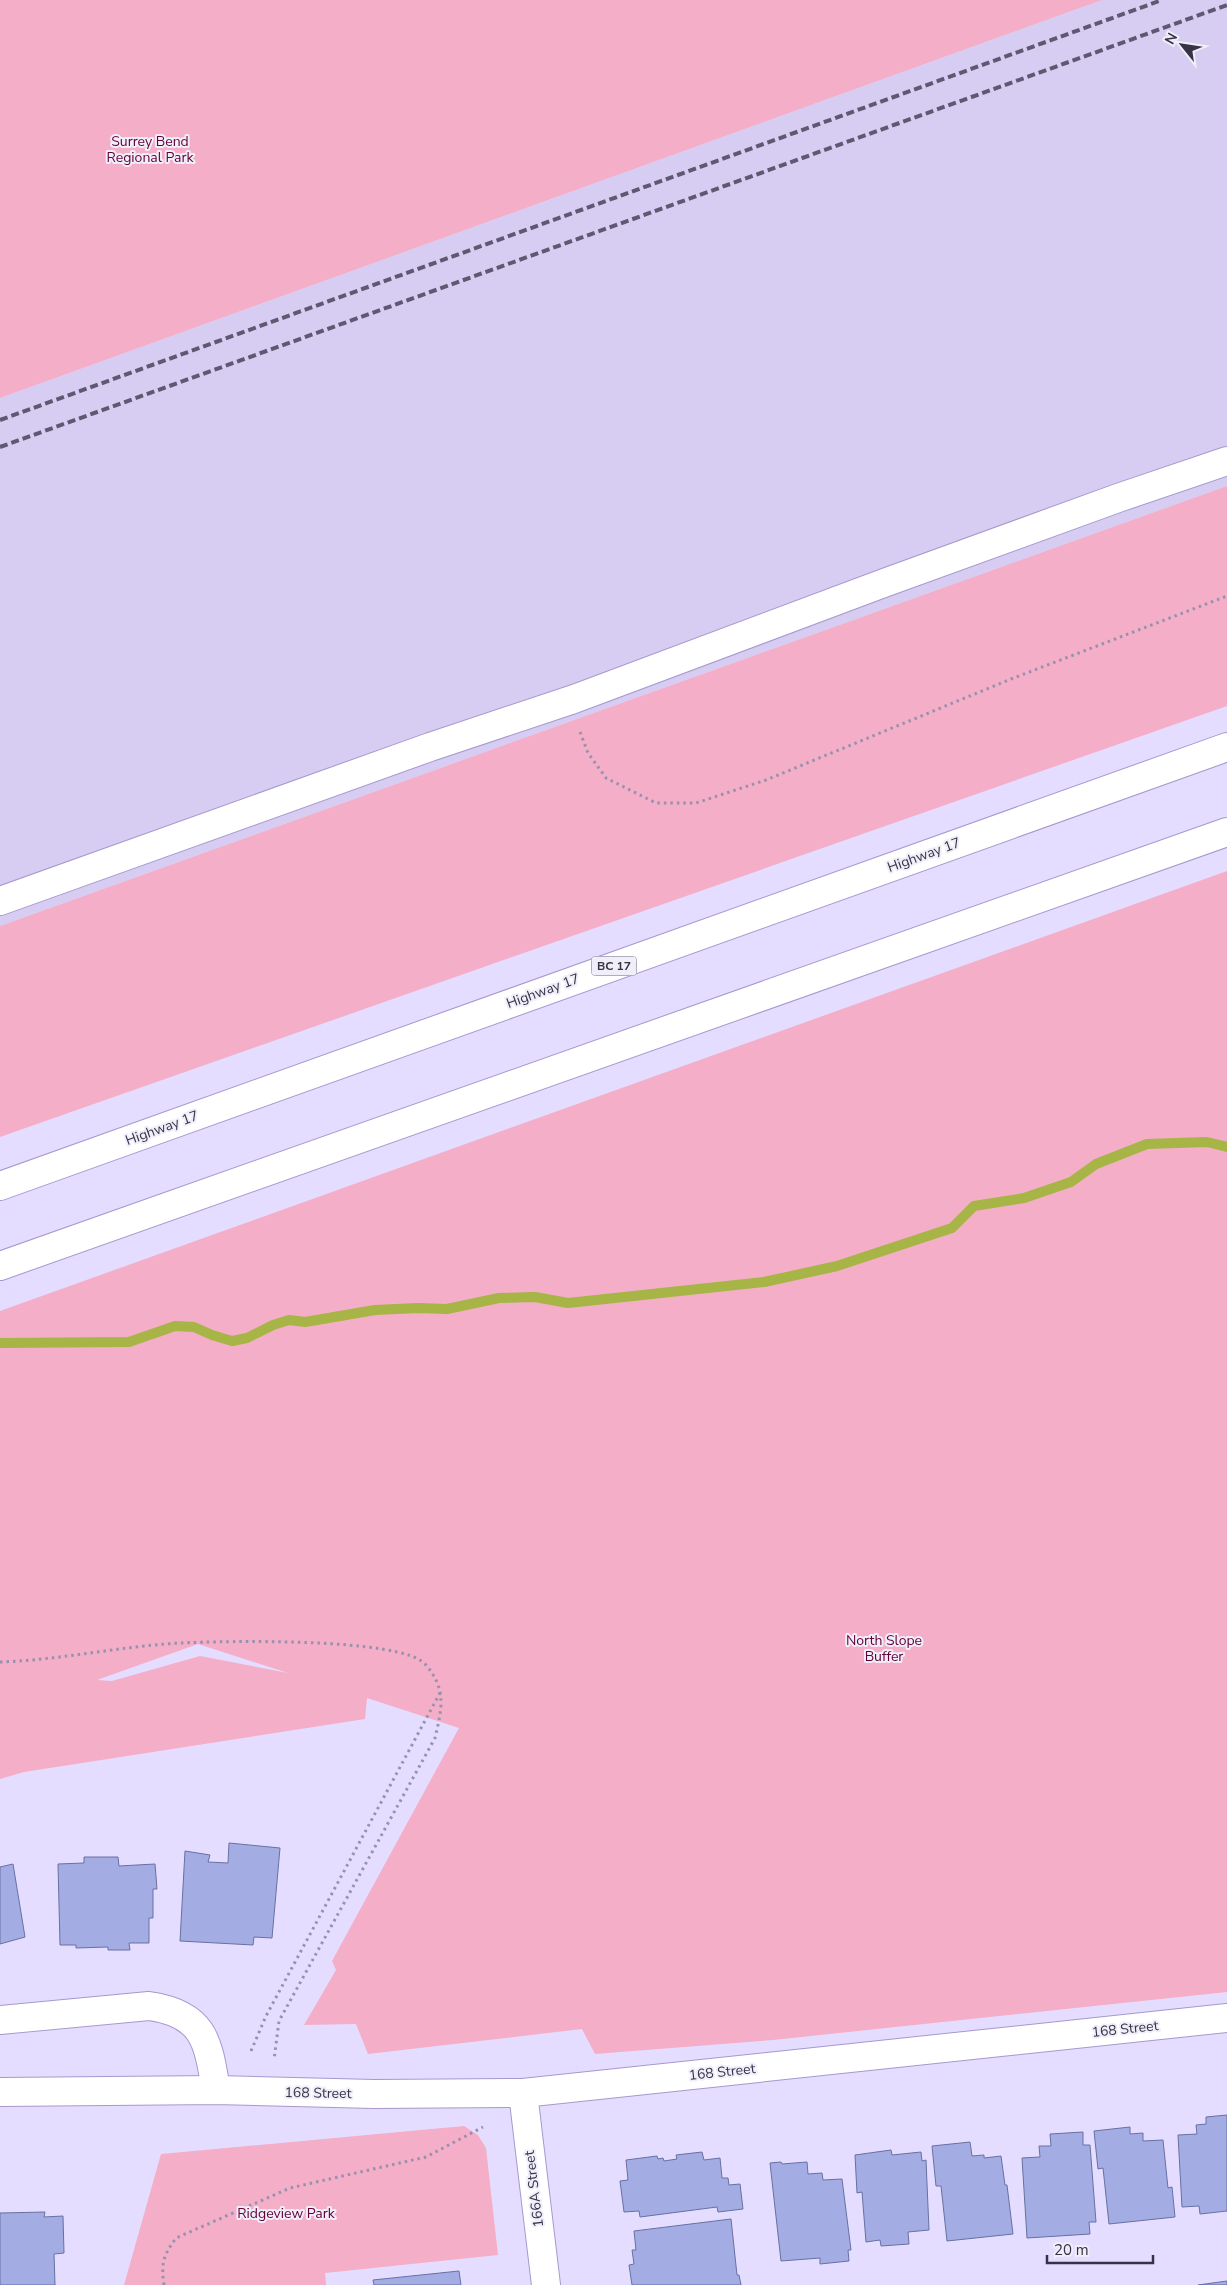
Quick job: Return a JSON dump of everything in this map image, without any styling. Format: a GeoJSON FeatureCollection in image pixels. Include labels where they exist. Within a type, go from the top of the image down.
{"type":"FeatureCollection","features":[{"type":"Feature","properties":{"kind":"main road"},"geometry":{"type":"LineString","coordinates":[[0,901],[430,747],[574,699],[884,583],[1118,498],[1227,461]]}},
{"type":"Feature","properties":{"kind":"main road","name":"Highway 17"},"geometry":{"type":"LineString","coordinates":[[0,1186],[1227,747]]}},
{"type":"Feature","properties":{"kind":"main road"},"geometry":{"type":"LineString","coordinates":[[0,1266],[1227,832]]}},
{"type":"Feature","properties":{"kind":"main road"},"geometry":{"type":"LineString","coordinates":[[0,2020],[149,2006],[168,2009],[184,2016],[199,2029],[209,2048],[216,2090]]}},
{"type":"Feature","properties":{"kind":"main road","name":"168 Street"},"geometry":{"type":"LineString","coordinates":[[0,2092],[216,2090],[374,2094],[523,2093],[1227,2018]]}},
{"type":"Feature","properties":{"kind":"main road","name":"166A Street"},"geometry":{"type":"LineString","coordinates":[[523,2093],[546,2285]]}},
{"type":"Feature","properties":{"kind":"path"},"geometry":{"type":"LineString","coordinates":[[574,699],[577,724],[588,753],[606,778],[656,803],[696,803],[766,780],[1011,679],[1227,596]]}},
{"type":"Feature","properties":{"kind":"path"},"geometry":{"type":"LineString","coordinates":[[0,1662],[181,1643],[329,1642],[394,1650],[413,1656],[424,1663],[442,1691],[442,1707],[435,1738],[279,2021],[274,2062]]}},
{"type":"Feature","properties":{"kind":"path"},"geometry":{"type":"LineString","coordinates":[[251,2051],[266,2016],[442,1691]]}},
{"type":"Feature","properties":{"kind":"path"},"geometry":{"type":"LineString","coordinates":[[164,2285],[162,2270],[164,2254],[176,2238],[290,2188],[426,2157],[483,2127]]}},
{"type":"Feature","properties":{"kind":"shaded area"},"geometry":{"type":"Polygon","coordinates":[[[1102,0],[1227,0],[1227,486],[0,926],[0,398],[1102,0]]]}},
{"type":"Feature","properties":{"kind":"green space","name":"Surrey Bend Regional Park"},"geometry":{"type":"Polygon","coordinates":[[[0,0],[1102,0],[0,398],[0,0]]]}},
{"type":"Feature","properties":{"kind":"green space"},"geometry":{"type":"Polygon","coordinates":[[[1227,486],[1227,706],[0,1137],[0,926],[1227,486]]]}},
{"type":"Feature","properties":{"kind":"green space","name":"North Slope Buffer"},"geometry":{"type":"Polygon","coordinates":[[[1227,871],[1227,1992],[773,2040],[595,2054],[582,2029],[368,2054],[356,2024],[304,2025],[336,1970],[332,1961],[459,1728],[367,1698],[365,1719],[24,1772],[0,1779],[0,1311],[1227,871]],[[198,1644],[97,1680],[112,1681],[200,1656],[288,1673],[198,1644]]]}},
{"type":"Feature","properties":{"kind":"green space","name":"Ridgeview Park"},"geometry":{"type":"Polygon","coordinates":[[[464,2126],[478,2135],[486,2148],[498,2255],[325,2273],[326,2285],[124,2285],[161,2154],[464,2126]]]}},
{"type":"Feature","properties":{"kind":"building"},"geometry":{"type":"Polygon","coordinates":[[[229,1843],[280,1848],[272,1938],[254,1937],[253,1945],[180,1941],[185,1851],[210,1855],[208,1862],[228,1863],[229,1843]]]}},
{"type":"Feature","properties":{"kind":"building"},"geometry":{"type":"Polygon","coordinates":[[[84,1857],[118,1857],[119,1866],[155,1864],[157,1889],[153,1889],[153,1918],[149,1918],[149,1943],[129,1943],[130,1950],[108,1950],[108,1947],[76,1948],[76,1945],[60,1945],[58,1864],[84,1863],[84,1857]]]}},
{"type":"Feature","properties":{"kind":"building"},"geometry":{"type":"Polygon","coordinates":[[[13,1864],[25,1937],[0,1944],[0,1867],[13,1864]]]}},
{"type":"Feature","properties":{"kind":"building"},"geometry":{"type":"Polygon","coordinates":[[[1227,2115],[1227,2211],[1200,2214],[1199,2206],[1182,2207],[1178,2135],[1197,2134],[1196,2125],[1206,2124],[1206,2117],[1227,2115]]]}},
{"type":"Feature","properties":{"kind":"building"},"geometry":{"type":"Polygon","coordinates":[[[1130,2127],[1130,2134],[1143,2133],[1143,2141],[1163,2140],[1168,2188],[1172,2187],[1175,2217],[1109,2224],[1103,2168],[1098,2169],[1094,2131],[1130,2127]]]}},
{"type":"Feature","properties":{"kind":"building"},"geometry":{"type":"Polygon","coordinates":[[[1083,2132],[1083,2145],[1090,2145],[1096,2222],[1089,2222],[1090,2234],[1027,2238],[1022,2158],[1040,2157],[1039,2146],[1051,2146],[1050,2134],[1083,2132]]]}},
{"type":"Feature","properties":{"kind":"building"},"geometry":{"type":"Polygon","coordinates":[[[970,2142],[972,2156],[984,2155],[984,2158],[1001,2156],[1005,2185],[1007,2185],[1013,2234],[947,2241],[941,2186],[936,2186],[932,2146],[970,2142]]]}},
{"type":"Feature","properties":{"kind":"building"},"geometry":{"type":"Polygon","coordinates":[[[891,2150],[892,2155],[921,2152],[922,2161],[926,2160],[929,2230],[908,2232],[909,2244],[881,2246],[880,2240],[866,2242],[862,2192],[857,2193],[855,2155],[891,2150]]]}},
{"type":"Feature","properties":{"kind":"building"},"geometry":{"type":"Polygon","coordinates":[[[702,2152],[704,2160],[720,2158],[722,2178],[728,2178],[729,2185],[740,2184],[743,2209],[718,2212],[717,2207],[640,2217],[639,2211],[624,2212],[620,2181],[628,2180],[626,2160],[657,2156],[658,2159],[663,2158],[664,2161],[677,2159],[676,2155],[702,2152]]]}},
{"type":"Feature","properties":{"kind":"building"},"geometry":{"type":"Polygon","coordinates":[[[781,2162],[782,2164],[807,2162],[808,2174],[822,2173],[823,2180],[842,2179],[851,2250],[848,2250],[849,2261],[820,2264],[820,2258],[781,2261],[770,2163],[781,2162]]]}},
{"type":"Feature","properties":{"kind":"building"},"geometry":{"type":"Polygon","coordinates":[[[45,2212],[44,2217],[63,2216],[64,2253],[54,2254],[55,2285],[0,2285],[0,2213],[45,2212]]]}},
{"type":"Feature","properties":{"kind":"building"},"geometry":{"type":"Polygon","coordinates":[[[731,2219],[737,2275],[739,2275],[741,2285],[632,2285],[629,2265],[634,2264],[632,2250],[636,2250],[634,2231],[731,2219]]]}},
{"type":"Feature","properties":{"kind":"building"},"geometry":{"type":"Polygon","coordinates":[[[459,2271],[461,2285],[374,2285],[373,2280],[459,2271]]]}},
{"type":"Feature","properties":{"kind":"building"},"geometry":{"type":"Polygon","coordinates":[[[1227,2281],[1227,2285],[1198,2285],[1227,2281]]]}},
{"type":"Feature","properties":{"kind":"waterway"},"geometry":{"type":"LineString","coordinates":[[0,1343],[129,1342],[175,1326],[194,1327],[232,1341],[247,1338],[273,1325],[289,1320],[305,1322],[375,1310],[447,1309],[499,1298],[535,1297],[568,1303],[764,1282],[837,1266],[952,1228],[974,1206],[1024,1198],[1071,1182],[1096,1164],[1147,1144],[1207,1142],[1227,1147]]}},
{"type":"Feature","properties":{"kind":"railway"},"geometry":{"type":"LineString","coordinates":[[0,420],[1162,0]]}},
{"type":"Feature","properties":{"kind":"railway"},"geometry":{"type":"LineString","coordinates":[[0,447],[1227,5]]}}]}
